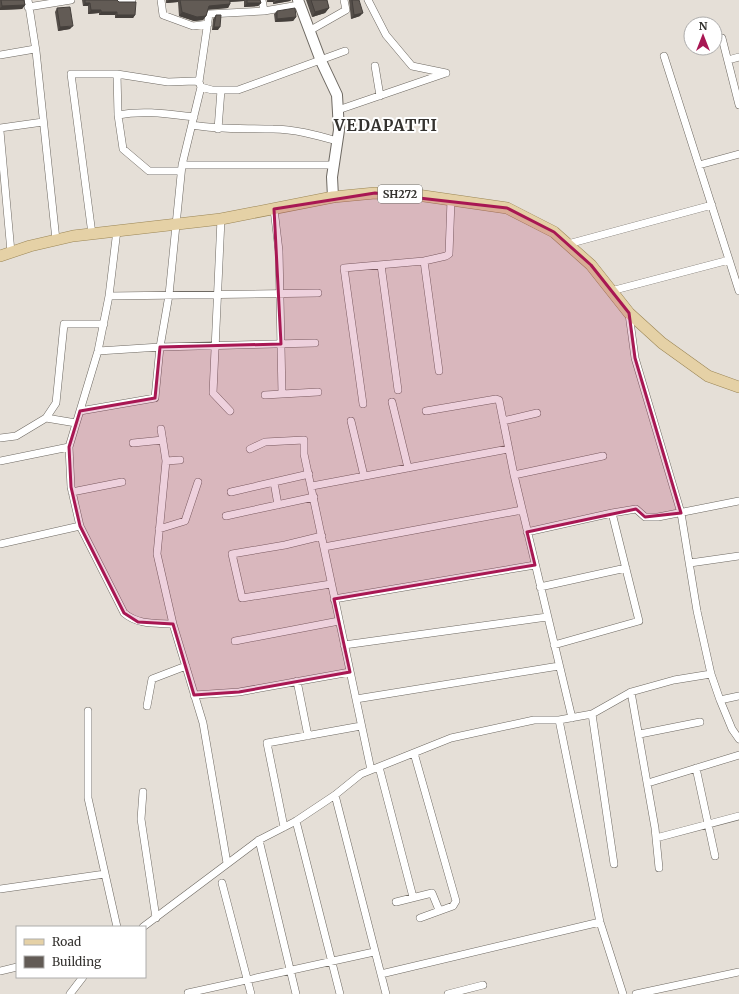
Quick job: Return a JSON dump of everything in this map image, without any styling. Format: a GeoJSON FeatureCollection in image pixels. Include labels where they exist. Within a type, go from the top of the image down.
{"type":"FeatureCollection","features":[{"type":"Feature","properties":{"kind":"main road","name":"SH272"},"geometry":{"type":"LineString","coordinates":[[0,256],[56,240],[117,230],[221,219],[333,197],[375,193],[417,195],[506,208],[554,232],[568,244],[591,265],[610,291],[629,313],[662,343],[708,376],[739,387]]}},
{"type":"Feature","properties":{"kind":"street"},"geometry":{"type":"LineString","coordinates":[[56,240],[35,49],[28,4],[71,0]]}},
{"type":"Feature","properties":{"kind":"street"},"geometry":{"type":"LineString","coordinates":[[117,0],[132,0]]}},
{"type":"Feature","properties":{"kind":"street"},"geometry":{"type":"LineString","coordinates":[[161,0],[163,15],[193,26],[208,24]]}},
{"type":"Feature","properties":{"kind":"street"},"geometry":{"type":"LineString","coordinates":[[262,0],[264,11]]}},
{"type":"Feature","properties":{"kind":"street"},"geometry":{"type":"LineString","coordinates":[[309,31],[346,10],[344,0]]}},
{"type":"Feature","properties":{"kind":"street"},"geometry":{"type":"LineString","coordinates":[[338,110],[446,73],[412,66],[386,35],[368,0]]}},
{"type":"Feature","properties":{"kind":"street"},"geometry":{"type":"LineString","coordinates":[[80,411],[155,398],[160,347],[169,295],[181,168],[194,117],[200,85],[209,14],[264,11],[299,3],[321,61],[337,95],[337,141],[332,177],[333,197]]}},
{"type":"Feature","properties":{"kind":"street"},"geometry":{"type":"LineString","coordinates":[[723,42],[739,105]]}},
{"type":"Feature","properties":{"kind":"street"},"geometry":{"type":"LineString","coordinates":[[0,55],[35,49]]}},
{"type":"Feature","properties":{"kind":"street"},"geometry":{"type":"LineString","coordinates":[[92,234],[71,74],[117,74],[168,82],[192,80],[200,85],[221,90],[238,90],[345,52]]}},
{"type":"Feature","properties":{"kind":"street"},"geometry":{"type":"LineString","coordinates":[[664,56],[739,291]]}},
{"type":"Feature","properties":{"kind":"street"},"geometry":{"type":"LineString","coordinates":[[728,60],[739,57]]}},
{"type":"Feature","properties":{"kind":"street"},"geometry":{"type":"LineString","coordinates":[[375,66],[380,96]]}},
{"type":"Feature","properties":{"kind":"street"},"geometry":{"type":"LineString","coordinates":[[117,74],[118,115],[123,149],[149,171],[181,168],[334,165]]}},
{"type":"Feature","properties":{"kind":"street"},"geometry":{"type":"LineString","coordinates":[[218,128],[221,90]]}},
{"type":"Feature","properties":{"kind":"street"},"geometry":{"type":"LineString","coordinates":[[118,115],[133,112],[152,112],[194,117]]}},
{"type":"Feature","properties":{"kind":"street"},"geometry":{"type":"LineString","coordinates":[[12,252],[0,130],[43,122]]}},
{"type":"Feature","properties":{"kind":"street"},"geometry":{"type":"LineString","coordinates":[[192,125],[218,128],[274,129],[313,134],[337,141]]}},
{"type":"Feature","properties":{"kind":"street"},"geometry":{"type":"LineString","coordinates":[[699,165],[739,154]]}},
{"type":"Feature","properties":{"kind":"street"},"geometry":{"type":"LineString","coordinates":[[363,404],[344,268],[424,261],[446,256],[449,254],[451,200]]}},
{"type":"Feature","properties":{"kind":"street"},"geometry":{"type":"LineString","coordinates":[[568,244],[712,205]]}},
{"type":"Feature","properties":{"kind":"street"},"geometry":{"type":"LineString","coordinates":[[274,209],[279,251],[282,394]]}},
{"type":"Feature","properties":{"kind":"street"},"geometry":{"type":"LineString","coordinates":[[221,219],[213,393],[230,411]]}},
{"type":"Feature","properties":{"kind":"street"},"geometry":{"type":"LineString","coordinates":[[117,230],[104,324],[98,351],[69,447],[72,492],[80,526],[124,613],[131,619],[138,622],[173,624]]}},
{"type":"Feature","properties":{"kind":"street"},"geometry":{"type":"LineString","coordinates":[[610,291],[729,260]]}},
{"type":"Feature","properties":{"kind":"street"},"geometry":{"type":"LineString","coordinates":[[424,261],[439,371]]}},
{"type":"Feature","properties":{"kind":"street"},"geometry":{"type":"LineString","coordinates":[[381,265],[398,390]]}},
{"type":"Feature","properties":{"kind":"street"},"geometry":{"type":"LineString","coordinates":[[109,296],[279,292],[318,293]]}},
{"type":"Feature","properties":{"kind":"street"},"geometry":{"type":"LineString","coordinates":[[629,313],[635,358],[681,513],[697,611],[711,674],[720,700],[736,728],[739,739]]}},
{"type":"Feature","properties":{"kind":"street"},"geometry":{"type":"LineString","coordinates":[[0,438],[16,436],[46,418],[56,403],[64,324],[104,324]]}},
{"type":"Feature","properties":{"kind":"street"},"geometry":{"type":"LineString","coordinates":[[98,351],[160,347],[215,347],[315,343]]}},
{"type":"Feature","properties":{"kind":"street"},"geometry":{"type":"LineString","coordinates":[[265,395],[318,392]]}},
{"type":"Feature","properties":{"kind":"street"},"geometry":{"type":"LineString","coordinates":[[426,410],[496,399],[499,400],[502,421],[527,532],[572,718]]}},
{"type":"Feature","properties":{"kind":"street"},"geometry":{"type":"LineString","coordinates":[[392,402],[408,468]]}},
{"type":"Feature","properties":{"kind":"street"},"geometry":{"type":"LineString","coordinates":[[502,421],[536,413]]}},
{"type":"Feature","properties":{"kind":"street"},"geometry":{"type":"LineString","coordinates":[[46,418],[76,423]]}},
{"type":"Feature","properties":{"kind":"street"},"geometry":{"type":"LineString","coordinates":[[351,421],[364,476]]}},
{"type":"Feature","properties":{"kind":"street"},"geometry":{"type":"LineString","coordinates":[[161,428],[166,461],[156,554],[173,624],[203,723],[227,863]]}},
{"type":"Feature","properties":{"kind":"street"},"geometry":{"type":"LineString","coordinates":[[133,443],[163,440]]}},
{"type":"Feature","properties":{"kind":"street"},"geometry":{"type":"LineString","coordinates":[[250,449],[265,442],[304,440],[304,454],[371,770]]}},
{"type":"Feature","properties":{"kind":"street"},"geometry":{"type":"LineString","coordinates":[[0,461],[69,447]]}},
{"type":"Feature","properties":{"kind":"street"},"geometry":{"type":"LineString","coordinates":[[312,486],[508,449]]}},
{"type":"Feature","properties":{"kind":"street"},"geometry":{"type":"LineString","coordinates":[[514,475],[603,456]]}},
{"type":"Feature","properties":{"kind":"street"},"geometry":{"type":"LineString","coordinates":[[166,461],[180,460]]}},
{"type":"Feature","properties":{"kind":"street"},"geometry":{"type":"LineString","coordinates":[[231,492],[309,474]]}},
{"type":"Feature","properties":{"kind":"street"},"geometry":{"type":"LineString","coordinates":[[72,492],[122,482]]}},
{"type":"Feature","properties":{"kind":"street"},"geometry":{"type":"LineString","coordinates":[[159,529],[185,521],[198,482]]}},
{"type":"Feature","properties":{"kind":"street"},"geometry":{"type":"LineString","coordinates":[[274,482],[278,505]]}},
{"type":"Feature","properties":{"kind":"street"},"geometry":{"type":"LineString","coordinates":[[226,516],[314,497]]}},
{"type":"Feature","properties":{"kind":"street"},"geometry":{"type":"LineString","coordinates":[[527,532],[636,509],[644,517],[658,517],[739,500]]}},
{"type":"Feature","properties":{"kind":"street"},"geometry":{"type":"LineString","coordinates":[[324,547],[522,510]]}},
{"type":"Feature","properties":{"kind":"street"},"geometry":{"type":"LineString","coordinates":[[554,644],[639,621],[612,513]]}},
{"type":"Feature","properties":{"kind":"street"},"geometry":{"type":"LineString","coordinates":[[0,544],[80,526]]}},
{"type":"Feature","properties":{"kind":"street"},"geometry":{"type":"LineString","coordinates":[[322,536],[285,545],[232,554],[242,598],[331,584]]}},
{"type":"Feature","properties":{"kind":"street"},"geometry":{"type":"LineString","coordinates":[[690,563],[739,556]]}},
{"type":"Feature","properties":{"kind":"street"},"geometry":{"type":"LineString","coordinates":[[334,599],[535,565]]}},
{"type":"Feature","properties":{"kind":"street"},"geometry":{"type":"LineString","coordinates":[[540,587],[626,568]]}},
{"type":"Feature","properties":{"kind":"street"},"geometry":{"type":"LineString","coordinates":[[344,645],[547,617]]}},
{"type":"Feature","properties":{"kind":"street"},"geometry":{"type":"LineString","coordinates":[[235,641],[339,621]]}},
{"type":"Feature","properties":{"kind":"street"},"geometry":{"type":"LineString","coordinates":[[147,706],[152,679],[186,666]]}},
{"type":"Feature","properties":{"kind":"street"},"geometry":{"type":"LineString","coordinates":[[356,700],[559,666]]}},
{"type":"Feature","properties":{"kind":"street"},"geometry":{"type":"LineString","coordinates":[[194,695],[239,692],[350,672]]}},
{"type":"Feature","properties":{"kind":"street"},"geometry":{"type":"LineString","coordinates":[[144,926],[259,840],[296,821],[335,795],[360,774],[451,738],[534,720],[559,720],[592,714],[631,692],[674,680],[711,674]]}},
{"type":"Feature","properties":{"kind":"street"},"geometry":{"type":"LineString","coordinates":[[297,681],[308,736]]}},
{"type":"Feature","properties":{"kind":"street"},"geometry":{"type":"LineString","coordinates":[[631,692],[648,783],[659,868]]}},
{"type":"Feature","properties":{"kind":"street"},"geometry":{"type":"LineString","coordinates":[[720,700],[739,696]]}},
{"type":"Feature","properties":{"kind":"street"},"geometry":{"type":"LineString","coordinates":[[88,711],[88,798],[117,926]]}},
{"type":"Feature","properties":{"kind":"street"},"geometry":{"type":"LineString","coordinates":[[592,714],[614,864]]}},
{"type":"Feature","properties":{"kind":"street"},"geometry":{"type":"LineString","coordinates":[[559,720],[600,922],[623,994]]}},
{"type":"Feature","properties":{"kind":"street"},"geometry":{"type":"LineString","coordinates":[[640,734],[700,722]]}},
{"type":"Feature","properties":{"kind":"street"},"geometry":{"type":"LineString","coordinates":[[284,827],[267,743],[361,726]]}},
{"type":"Feature","properties":{"kind":"street"},"geometry":{"type":"LineString","coordinates":[[414,753],[456,901],[453,906],[420,918]]}},
{"type":"Feature","properties":{"kind":"street"},"geometry":{"type":"LineString","coordinates":[[648,783],[739,754]]}},
{"type":"Feature","properties":{"kind":"street"},"geometry":{"type":"LineString","coordinates":[[379,767],[413,897]]}},
{"type":"Feature","properties":{"kind":"street"},"geometry":{"type":"LineString","coordinates":[[696,768],[715,856]]}},
{"type":"Feature","properties":{"kind":"street"},"geometry":{"type":"LineString","coordinates":[[143,792],[141,819],[156,918]]}},
{"type":"Feature","properties":{"kind":"street"},"geometry":{"type":"LineString","coordinates":[[335,795],[386,994]]}},
{"type":"Feature","properties":{"kind":"street"},"geometry":{"type":"LineString","coordinates":[[656,838],[739,816]]}},
{"type":"Feature","properties":{"kind":"street"},"geometry":{"type":"LineString","coordinates":[[296,821],[330,962],[340,994]]}},
{"type":"Feature","properties":{"kind":"street"},"geometry":{"type":"LineString","coordinates":[[259,840],[296,994]]}},
{"type":"Feature","properties":{"kind":"street"},"geometry":{"type":"LineString","coordinates":[[0,889],[105,874]]}},
{"type":"Feature","properties":{"kind":"street"},"geometry":{"type":"LineString","coordinates":[[222,884],[251,994]]}},
{"type":"Feature","properties":{"kind":"street"},"geometry":{"type":"LineString","coordinates":[[396,902],[432,893],[439,910]]}},
{"type":"Feature","properties":{"kind":"street"},"geometry":{"type":"LineString","coordinates":[[381,974],[600,922]]}},
{"type":"Feature","properties":{"kind":"street"},"geometry":{"type":"LineString","coordinates":[[188,993],[290,972],[374,952]]}},
{"type":"Feature","properties":{"kind":"street"},"geometry":{"type":"LineString","coordinates":[[0,971],[16,967]]}},
{"type":"Feature","properties":{"kind":"street"},"geometry":{"type":"LineString","coordinates":[[636,994],[739,972]]}},
{"type":"Feature","properties":{"kind":"street"},"geometry":{"type":"LineString","coordinates":[[70,994],[82,978]]}},
{"type":"Feature","properties":{"kind":"street"},"geometry":{"type":"LineString","coordinates":[[448,994],[484,985]]}},
{"type":"Feature","properties":{"kind":"highlighted area"},"geometry":{"type":"Polygon","coordinates":[[[375,193],[507,208],[554,232],[591,265],[629,313],[635,358],[681,513],[645,517],[636,509],[527,532],[535,565],[334,599],[350,672],[239,692],[194,695],[173,624],[138,622],[124,613],[80,526],[71,487],[69,447],[80,411],[155,398],[160,347],[281,344],[274,209],[375,193]]]}},
{"type":"Feature","properties":{"kind":"building"},"geometry":{"type":"Polygon","coordinates":[[[1,0],[24,0],[25,5],[2,6],[1,0]]]}},
{"type":"Feature","properties":{"kind":"building"},"geometry":{"type":"Polygon","coordinates":[[[85,0],[117,0],[119,2],[136,2],[135,15],[117,15],[117,12],[101,12],[101,10],[91,10],[90,3],[85,3],[85,0]]]}},
{"type":"Feature","properties":{"kind":"building"},"geometry":{"type":"Polygon","coordinates":[[[180,0],[230,0],[230,4],[209,6],[206,16],[197,17],[182,12],[180,0]]]}},
{"type":"Feature","properties":{"kind":"building"},"geometry":{"type":"Polygon","coordinates":[[[247,0],[260,0],[261,3],[247,3],[247,0]]]}},
{"type":"Feature","properties":{"kind":"building"},"geometry":{"type":"Polygon","coordinates":[[[311,0],[327,0],[329,8],[315,12],[311,0]]]}},
{"type":"Feature","properties":{"kind":"building"},"geometry":{"type":"Polygon","coordinates":[[[352,0],[359,0],[363,13],[354,15],[352,0]]]}},
{"type":"Feature","properties":{"kind":"building"},"geometry":{"type":"Polygon","coordinates":[[[70,7],[73,26],[60,27],[57,8],[70,7]]]}},
{"type":"Feature","properties":{"kind":"building"},"geometry":{"type":"Polygon","coordinates":[[[295,8],[296,17],[277,19],[277,11],[295,8]]]}},
{"type":"Feature","properties":{"kind":"building"},"geometry":{"type":"Polygon","coordinates":[[[216,15],[221,15],[220,27],[214,27],[216,15]]]}},
{"type":"Feature","properties":{"kind":"district","name":"VEDAPATTI"},"geometry":{"type":"Point","coordinates":[386,125]}}]}
